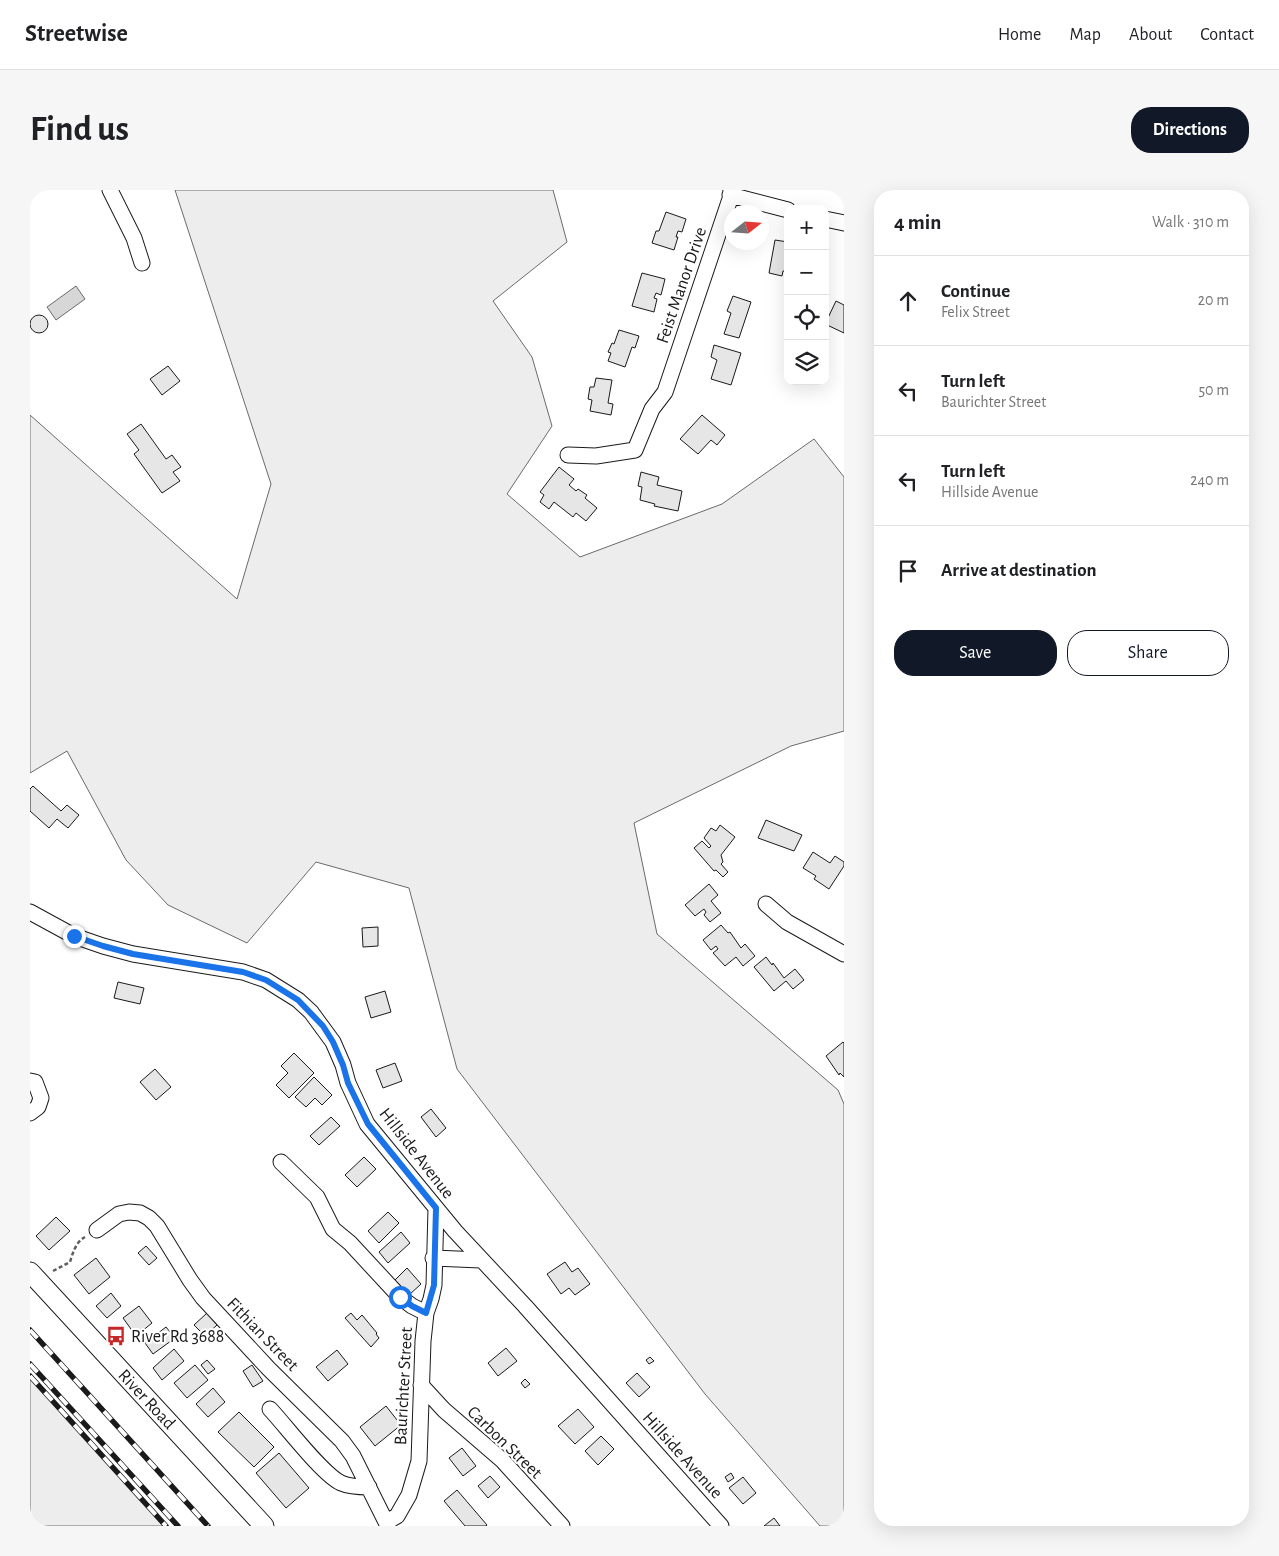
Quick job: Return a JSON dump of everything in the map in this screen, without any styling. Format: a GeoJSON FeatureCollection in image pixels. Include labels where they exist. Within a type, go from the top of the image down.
{"type":"FeatureCollection","features":[{"type":"Feature","properties":{"kind":"main road","name":"River Road"},"geometry":{"type":"LineString","coordinates":[[38,1277],[264,1526]]}},
{"type":"Feature","properties":{"kind":"street"},"geometry":{"type":"LineString","coordinates":[[110,190],[134,238],[142,263]]}},
{"type":"Feature","properties":{"kind":"street"},"geometry":{"type":"LineString","coordinates":[[730,192],[784,209]]}},
{"type":"Feature","properties":{"kind":"street","name":"Feist Manor Drive"},"geometry":{"type":"LineString","coordinates":[[568,455],[596,456],[635,450],[652,409],[665,392],[730,192]]}},
{"type":"Feature","properties":{"kind":"street"},"geometry":{"type":"LineString","coordinates":[[829,220],[844,223]]}},
{"type":"Feature","properties":{"kind":"street"},"geometry":{"type":"LineString","coordinates":[[766,904],[787,922],[844,954]]}},
{"type":"Feature","properties":{"kind":"street","name":"Hillside Avenue"},"geometry":{"type":"LineString","coordinates":[[30,912],[74,936],[103,946],[133,954],[243,972],[266,980],[298,1000],[323,1026],[333,1042],[348,1083],[368,1124],[481,1260],[526,1306],[720,1526]]}},
{"type":"Feature","properties":{"kind":"street"},"geometry":{"type":"LineString","coordinates":[[30,1081],[35,1082],[41,1098],[38,1107],[30,1113]]}},
{"type":"Feature","properties":{"kind":"street"},"geometry":{"type":"LineString","coordinates":[[282,1162],[317,1197],[332,1229],[350,1243],[400,1297],[426,1313]]}},
{"type":"Feature","properties":{"kind":"street","name":"Baurichter Street"},"geometry":{"type":"LineString","coordinates":[[387,1524],[397,1516],[409,1495],[415,1479],[418,1461],[423,1341],[426,1313],[434,1285],[433,1258],[436,1208]]}},
{"type":"Feature","properties":{"kind":"street","name":"Fithian Street"},"geometry":{"type":"LineString","coordinates":[[97,1230],[119,1214],[129,1212],[140,1213],[157,1226],[203,1298],[269,1369],[342,1441],[353,1456],[387,1524]]}},
{"type":"Feature","properties":{"kind":"street"},"geometry":{"type":"LineString","coordinates":[[433,1258],[481,1260]]}},
{"type":"Feature","properties":{"kind":"street","name":"Carbon Street"},"geometry":{"type":"LineString","coordinates":[[421,1385],[444,1410],[502,1460],[562,1526]]}},
{"type":"Feature","properties":{"kind":"street"},"geometry":{"type":"LineString","coordinates":[[270,1409],[326,1472],[340,1482],[353,1486],[369,1487]]}},
{"type":"Feature","properties":{"kind":"path"},"geometry":{"type":"LineString","coordinates":[[38,1277],[70,1262],[80,1240],[97,1230]]}},
{"type":"Feature","properties":{"kind":"shaded area"},"geometry":{"type":"Polygon","coordinates":[[[175,190],[553,190],[567,242],[493,301],[532,357],[552,426],[507,494],[580,557],[722,504],[814,439],[844,477],[844,731],[791,746],[634,823],[657,934],[838,1090],[844,1104],[844,1526],[820,1526],[705,1394],[457,1069],[409,888],[316,862],[247,943],[168,905],[126,860],[67,751],[30,773],[30,415],[237,599],[271,484],[175,190]]]}},
{"type":"Feature","properties":{"kind":"shaded area"},"geometry":{"type":"Polygon","coordinates":[[[76,286],[85,299],[56,320],[47,307],[76,286]]]}},
{"type":"Feature","properties":{"kind":"shaded area"},"geometry":{"type":"Polygon","coordinates":[[[30,1376],[166,1526],[30,1526],[30,1376]]]}},
{"type":"Feature","properties":{"kind":"building"},"geometry":{"type":"Polygon","coordinates":[[[666,212],[686,219],[682,232],[678,231],[674,250],[652,243],[666,212]]]}},
{"type":"Feature","properties":{"kind":"building"},"geometry":{"type":"Polygon","coordinates":[[[775,240],[784,241],[784,271],[782,276],[769,273],[775,240]]]}},
{"type":"Feature","properties":{"kind":"building"},"geometry":{"type":"Polygon","coordinates":[[[642,273],[665,279],[661,295],[656,293],[654,298],[657,299],[654,312],[632,306],[642,273]]]}},
{"type":"Feature","properties":{"kind":"building"},"geometry":{"type":"Polygon","coordinates":[[[733,296],[751,302],[739,338],[724,334],[731,313],[727,311],[733,296]]]}},
{"type":"Feature","properties":{"kind":"building"},"geometry":{"type":"Polygon","coordinates":[[[836,301],[844,305],[844,333],[829,326],[829,316],[836,301]]]}},
{"type":"Feature","properties":{"kind":"building"},"geometry":{"type":"Polygon","coordinates":[[[35,315],[43,315],[48,320],[46,331],[35,333],[30,328],[30,320],[35,315]]]}},
{"type":"Feature","properties":{"kind":"building"},"geometry":{"type":"Polygon","coordinates":[[[619,330],[639,336],[635,348],[632,347],[625,367],[608,361],[611,353],[608,352],[612,343],[614,344],[619,330]]]}},
{"type":"Feature","properties":{"kind":"building"},"geometry":{"type":"Polygon","coordinates":[[[714,345],[741,353],[731,385],[711,379],[717,360],[711,357],[714,345]]]}},
{"type":"Feature","properties":{"kind":"building"},"geometry":{"type":"Polygon","coordinates":[[[168,366],[180,381],[162,395],[150,379],[168,366]]]}},
{"type":"Feature","properties":{"kind":"building"},"geometry":{"type":"Polygon","coordinates":[[[596,378],[612,380],[608,403],[613,404],[611,415],[590,411],[592,400],[588,399],[590,387],[594,387],[596,378]]]}},
{"type":"Feature","properties":{"kind":"building"},"geometry":{"type":"Polygon","coordinates":[[[702,415],[725,435],[717,445],[711,440],[698,454],[680,439],[702,415]]]}},
{"type":"Feature","properties":{"kind":"building"},"geometry":{"type":"Polygon","coordinates":[[[141,424],[166,459],[172,455],[181,467],[173,472],[180,481],[162,493],[134,454],[139,450],[127,434],[141,424]]]}},
{"type":"Feature","properties":{"kind":"building"},"geometry":{"type":"Polygon","coordinates":[[[559,467],[574,479],[569,485],[576,491],[578,489],[587,495],[585,498],[597,508],[586,521],[576,513],[573,517],[554,502],[549,509],[540,502],[544,495],[540,492],[559,467]]]}},
{"type":"Feature","properties":{"kind":"building"},"geometry":{"type":"Polygon","coordinates":[[[641,472],[659,477],[657,485],[682,491],[678,511],[654,506],[655,504],[640,500],[642,487],[638,486],[641,472]]]}},
{"type":"Feature","properties":{"kind":"building"},"geometry":{"type":"Polygon","coordinates":[[[33,786],[61,811],[67,805],[79,815],[68,828],[57,819],[49,828],[30,811],[30,789],[33,786]]]}},
{"type":"Feature","properties":{"kind":"building"},"geometry":{"type":"Polygon","coordinates":[[[766,820],[802,835],[794,851],[758,838],[766,820]]]}},
{"type":"Feature","properties":{"kind":"building"},"geometry":{"type":"Polygon","coordinates":[[[720,825],[735,837],[721,855],[723,862],[721,864],[728,872],[723,877],[716,870],[714,871],[694,848],[702,841],[709,848],[711,846],[704,838],[711,828],[716,831],[720,825]]]}},
{"type":"Feature","properties":{"kind":"building"},"geometry":{"type":"Polygon","coordinates":[[[813,852],[830,863],[835,856],[844,862],[844,866],[829,889],[814,879],[816,876],[803,868],[813,852]]]}},
{"type":"Feature","properties":{"kind":"building"},"geometry":{"type":"Polygon","coordinates":[[[709,884],[718,895],[711,901],[721,913],[710,922],[704,915],[706,912],[704,909],[695,916],[685,905],[709,884]]]}},
{"type":"Feature","properties":{"kind":"building"},"geometry":{"type":"Polygon","coordinates":[[[721,925],[728,933],[730,932],[741,948],[745,944],[755,956],[743,966],[736,957],[725,966],[713,953],[718,949],[716,946],[711,950],[703,940],[721,925]]]}},
{"type":"Feature","properties":{"kind":"building"},"geometry":{"type":"Polygon","coordinates":[[[378,927],[378,946],[363,947],[362,928],[378,927]]]}},
{"type":"Feature","properties":{"kind":"building"},"geometry":{"type":"Polygon","coordinates":[[[766,957],[784,978],[795,969],[804,980],[793,989],[786,981],[774,991],[754,967],[766,957]]]}},
{"type":"Feature","properties":{"kind":"building"},"geometry":{"type":"Polygon","coordinates":[[[118,982],[144,988],[140,1004],[114,998],[118,982]]]}},
{"type":"Feature","properties":{"kind":"building"},"geometry":{"type":"Polygon","coordinates":[[[385,991],[391,1012],[371,1018],[365,997],[385,991]]]}},
{"type":"Feature","properties":{"kind":"building"},"geometry":{"type":"Polygon","coordinates":[[[843,1042],[844,1077],[840,1073],[839,1075],[826,1056],[843,1042]]]}},
{"type":"Feature","properties":{"kind":"building"},"geometry":{"type":"Polygon","coordinates":[[[294,1053],[314,1073],[289,1098],[276,1085],[288,1073],[281,1066],[294,1053]]]}},
{"type":"Feature","properties":{"kind":"building"},"geometry":{"type":"Polygon","coordinates":[[[395,1063],[402,1081],[383,1088],[376,1070],[395,1063]]]}},
{"type":"Feature","properties":{"kind":"building"},"geometry":{"type":"Polygon","coordinates":[[[155,1069],[171,1087],[156,1100],[140,1082],[155,1069]]]}},
{"type":"Feature","properties":{"kind":"building"},"geometry":{"type":"Polygon","coordinates":[[[314,1077],[332,1095],[322,1105],[315,1098],[306,1107],[295,1097],[314,1077]]]}},
{"type":"Feature","properties":{"kind":"building"},"geometry":{"type":"Polygon","coordinates":[[[431,1109],[446,1128],[436,1137],[421,1117],[431,1109]]]}},
{"type":"Feature","properties":{"kind":"building"},"geometry":{"type":"Polygon","coordinates":[[[331,1117],[340,1126],[319,1145],[310,1136],[331,1117]]]}},
{"type":"Feature","properties":{"kind":"building"},"geometry":{"type":"Polygon","coordinates":[[[364,1157],[376,1169],[357,1187],[345,1175],[364,1157]]]}},
{"type":"Feature","properties":{"kind":"building"},"geometry":{"type":"Polygon","coordinates":[[[388,1212],[399,1223],[379,1243],[368,1231],[388,1212]]]}},
{"type":"Feature","properties":{"kind":"building"},"geometry":{"type":"Polygon","coordinates":[[[56,1217],[70,1231],[49,1250],[36,1236],[56,1217]]]}},
{"type":"Feature","properties":{"kind":"building"},"geometry":{"type":"Polygon","coordinates":[[[401,1232],[410,1243],[388,1263],[379,1252],[401,1232]]]}},
{"type":"Feature","properties":{"kind":"building"},"geometry":{"type":"Polygon","coordinates":[[[146,1246],[157,1258],[149,1265],[138,1253],[146,1246]]]}},
{"type":"Feature","properties":{"kind":"building"},"geometry":{"type":"Polygon","coordinates":[[[96,1258],[110,1277],[89,1294],[74,1275],[96,1258]]]}},
{"type":"Feature","properties":{"kind":"building"},"geometry":{"type":"Polygon","coordinates":[[[565,1262],[572,1272],[578,1268],[590,1284],[575,1295],[569,1288],[561,1294],[547,1274],[565,1262]]]}},
{"type":"Feature","properties":{"kind":"building"},"geometry":{"type":"Polygon","coordinates":[[[407,1268],[421,1284],[409,1295],[395,1280],[407,1268]]]}},
{"type":"Feature","properties":{"kind":"building"},"geometry":{"type":"Polygon","coordinates":[[[111,1293],[121,1306],[107,1318],[96,1306],[111,1293]]]}},
{"type":"Feature","properties":{"kind":"building"},"geometry":{"type":"Polygon","coordinates":[[[139,1306],[152,1323],[136,1336],[123,1318],[139,1306]]]}},
{"type":"Feature","properties":{"kind":"building"},"geometry":{"type":"Polygon","coordinates":[[[207,1313],[217,1325],[205,1336],[194,1325],[207,1313]]]}},
{"type":"Feature","properties":{"kind":"building"},"geometry":{"type":"Polygon","coordinates":[[[351,1313],[357,1320],[362,1315],[377,1333],[379,1338],[371,1347],[345,1318],[351,1313]]]}},
{"type":"Feature","properties":{"kind":"building"},"geometry":{"type":"Polygon","coordinates":[[[166,1327],[175,1338],[153,1354],[145,1343],[166,1327]]]}},
{"type":"Feature","properties":{"kind":"building"},"geometry":{"type":"Polygon","coordinates":[[[506,1348],[517,1361],[498,1376],[488,1363],[506,1348]]]}},
{"type":"Feature","properties":{"kind":"building"},"geometry":{"type":"Polygon","coordinates":[[[174,1349],[184,1361],[162,1380],[153,1368],[174,1349]]]}},
{"type":"Feature","properties":{"kind":"building"},"geometry":{"type":"Polygon","coordinates":[[[337,1350],[348,1364],[328,1381],[316,1367],[337,1350]]]}},
{"type":"Feature","properties":{"kind":"building"},"geometry":{"type":"Polygon","coordinates":[[[650,1357],[654,1361],[649,1364],[646,1360],[650,1357]]]}},
{"type":"Feature","properties":{"kind":"building"},"geometry":{"type":"Polygon","coordinates":[[[207,1360],[215,1369],[208,1374],[201,1365],[207,1360]]]}},
{"type":"Feature","properties":{"kind":"building"},"geometry":{"type":"Polygon","coordinates":[[[195,1365],[208,1380],[187,1398],[174,1383],[195,1365]]]}},
{"type":"Feature","properties":{"kind":"building"},"geometry":{"type":"Polygon","coordinates":[[[252,1365],[263,1381],[253,1387],[243,1371],[252,1365]]]}},
{"type":"Feature","properties":{"kind":"building"},"geometry":{"type":"Polygon","coordinates":[[[637,1373],[650,1387],[639,1397],[626,1383],[637,1373]]]}},
{"type":"Feature","properties":{"kind":"building"},"geometry":{"type":"Polygon","coordinates":[[[525,1379],[530,1384],[525,1388],[521,1383],[525,1379]]]}},
{"type":"Feature","properties":{"kind":"building"},"geometry":{"type":"Polygon","coordinates":[[[213,1388],[225,1402],[208,1417],[196,1404],[213,1388]]]}},
{"type":"Feature","properties":{"kind":"building"},"geometry":{"type":"Polygon","coordinates":[[[386,1406],[401,1425],[375,1446],[360,1427],[386,1406]]]}},
{"type":"Feature","properties":{"kind":"building"},"geometry":{"type":"Polygon","coordinates":[[[578,1409],[594,1427],[575,1444],[558,1426],[578,1409]]]}},
{"type":"Feature","properties":{"kind":"building"},"geometry":{"type":"Polygon","coordinates":[[[239,1412],[274,1447],[254,1467],[218,1432],[239,1412]]]}},
{"type":"Feature","properties":{"kind":"building"},"geometry":{"type":"Polygon","coordinates":[[[601,1436],[614,1449],[598,1465],[585,1451],[601,1436]]]}},
{"type":"Feature","properties":{"kind":"building"},"geometry":{"type":"Polygon","coordinates":[[[462,1448],[476,1466],[463,1476],[449,1458],[462,1448]]]}},
{"type":"Feature","properties":{"kind":"building"},"geometry":{"type":"Polygon","coordinates":[[[279,1453],[309,1488],[286,1508],[256,1473],[279,1453]]]}},
{"type":"Feature","properties":{"kind":"building"},"geometry":{"type":"Polygon","coordinates":[[[731,1473],[734,1478],[728,1482],[725,1477],[731,1473]]]}},
{"type":"Feature","properties":{"kind":"building"},"geometry":{"type":"Polygon","coordinates":[[[490,1476],[500,1487],[488,1498],[478,1486],[490,1476]]]}},
{"type":"Feature","properties":{"kind":"building"},"geometry":{"type":"Polygon","coordinates":[[[743,1477],[756,1493],[743,1504],[729,1488],[743,1477]]]}},
{"type":"Feature","properties":{"kind":"building"},"geometry":{"type":"Polygon","coordinates":[[[457,1490],[486,1526],[465,1526],[444,1501],[457,1490]]]}},
{"type":"Feature","properties":{"kind":"building"},"geometry":{"type":"Polygon","coordinates":[[[774,1518],[780,1526],[764,1526],[774,1518]]]}},
{"type":"Feature","properties":{"kind":"railway"},"geometry":{"type":"LineString","coordinates":[[30,1330],[208,1526]]}},
{"type":"Feature","properties":{"kind":"railway"},"geometry":{"type":"LineString","coordinates":[[30,1364],[178,1526]]}},
{"type":"Feature","properties":{"kind":"railway"},"geometry":{"type":"LineString","coordinates":[[30,1376],[166,1526]]}},
{"type":"Feature","properties":{"kind":"place","name":"River Rd 3688"},"geometry":{"type":"Point","coordinates":[116,1336]}},
{"type":"Feature","properties":{"kind":"route"},"geometry":{"type":"LineString","coordinates":[[74,936],[133,954],[243,972],[266,980],[283,989],[312,1012],[333,1042],[348,1083],[368,1124],[436,1208],[434,1285],[426,1313],[400,1297]]}}]}
